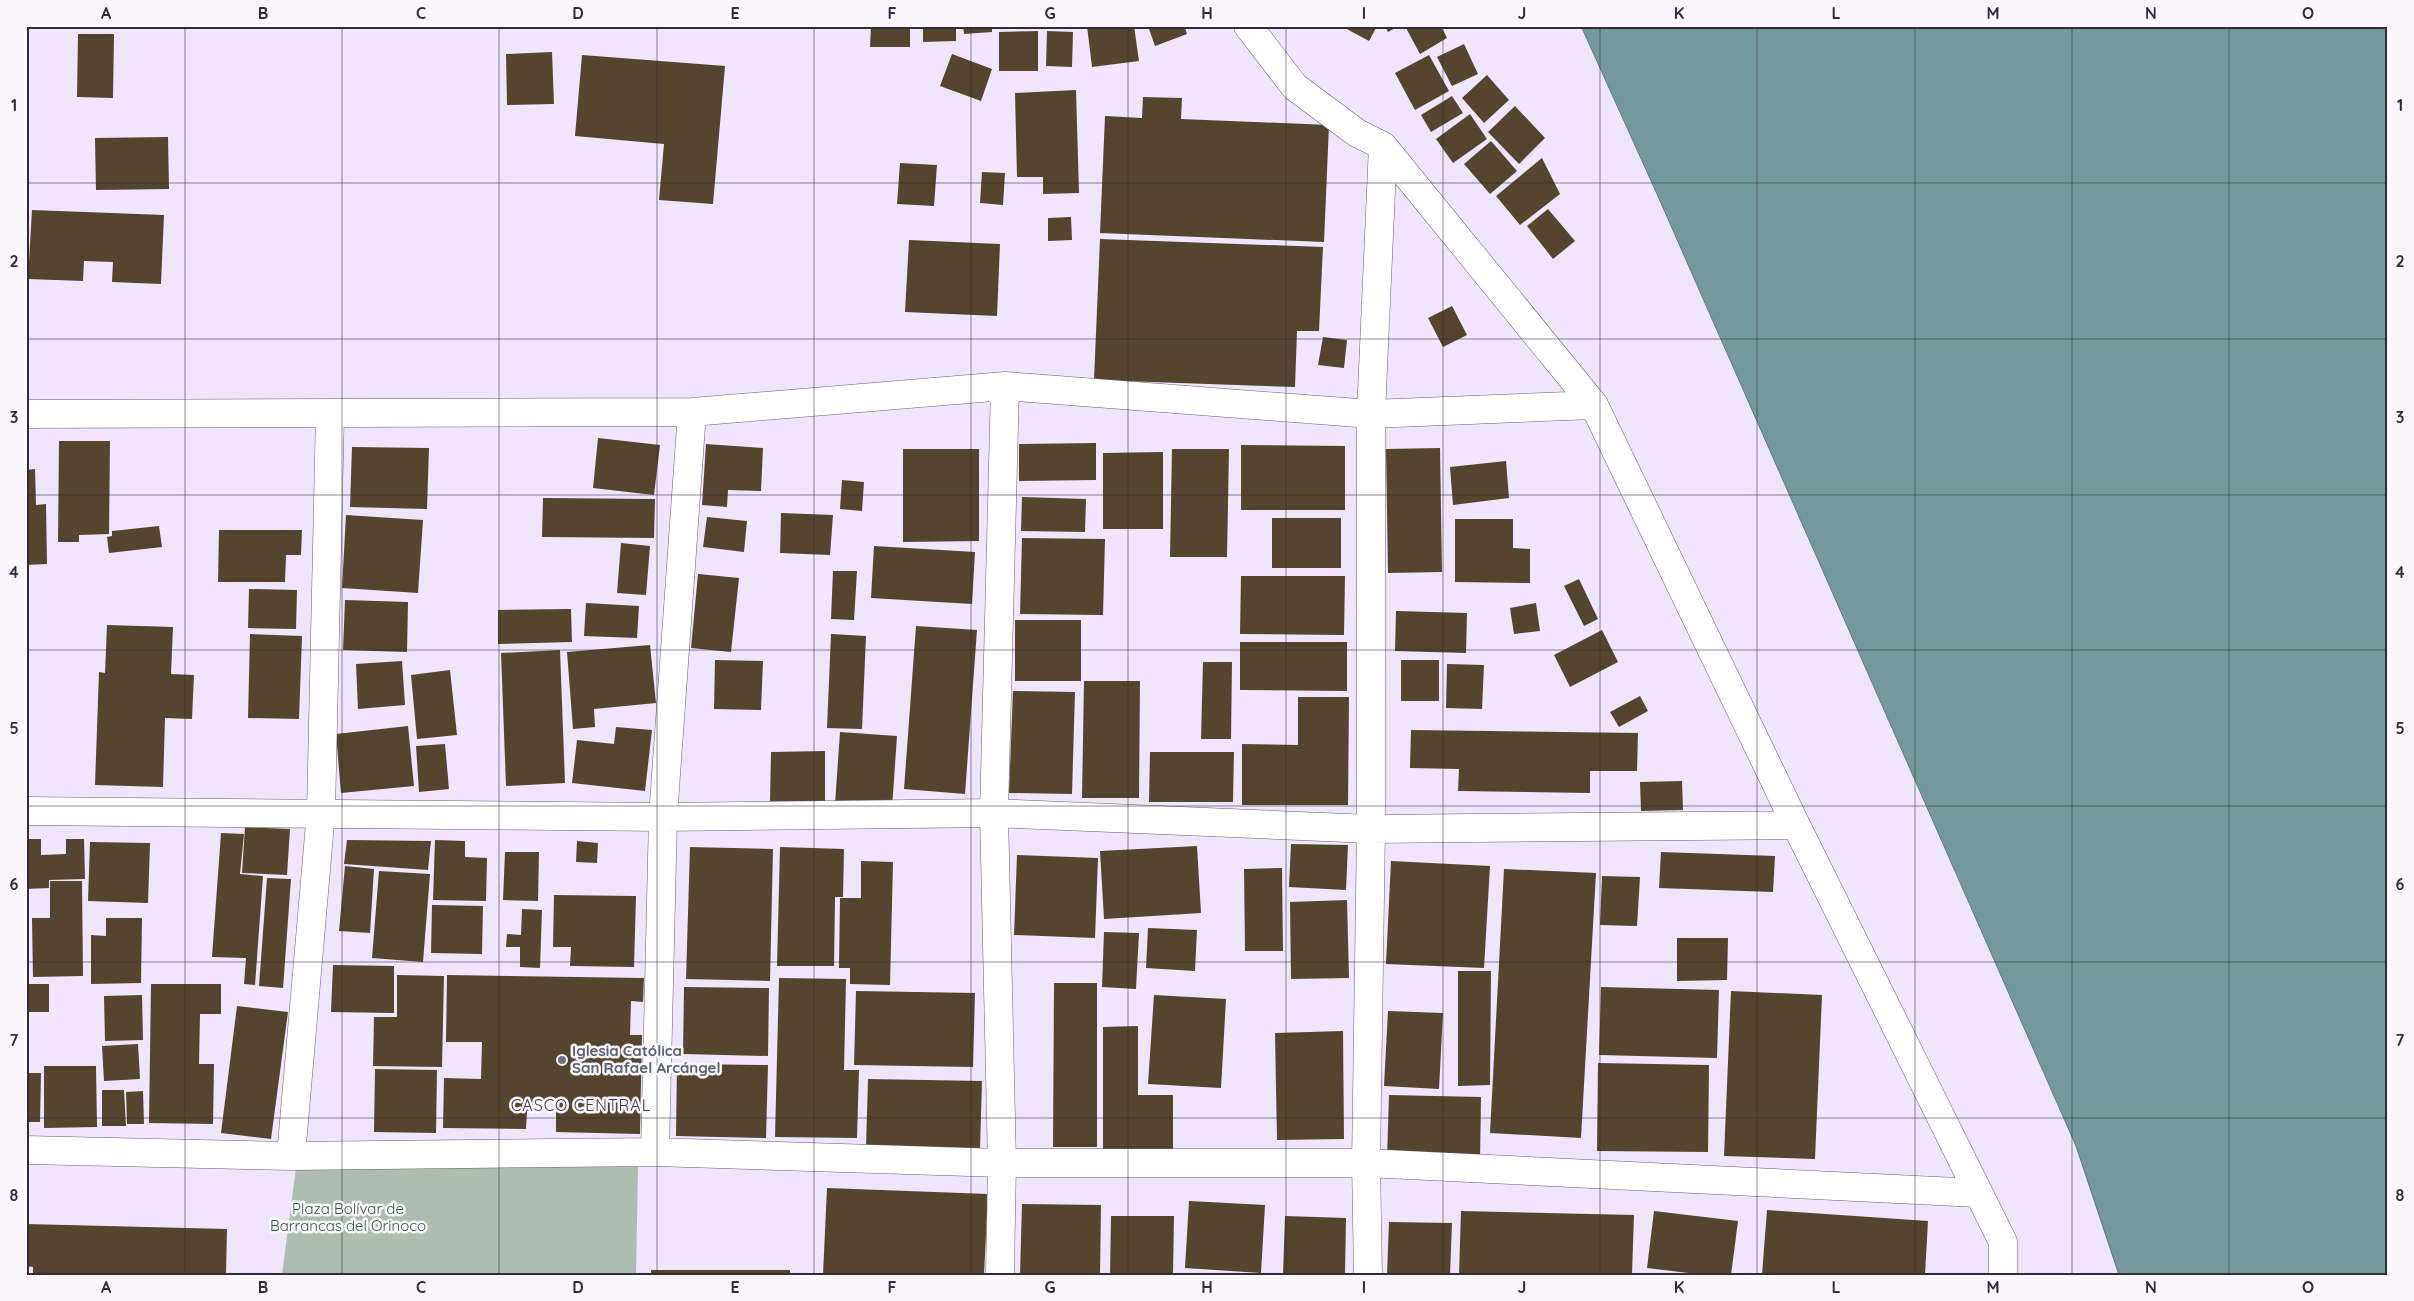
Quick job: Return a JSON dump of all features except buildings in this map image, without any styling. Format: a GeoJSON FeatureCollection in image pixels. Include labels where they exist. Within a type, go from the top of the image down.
{"type":"FeatureCollection","features":[{"type":"Feature","properties":{"kind":"street"},"geometry":{"type":"LineString","coordinates":[[1248,26],[1295,87],[1357,133],[1383,146],[1594,406],[1796,825],[2003,1242],[2003,1275]]}},
{"type":"Feature","properties":{"kind":"street"},"geometry":{"type":"LineString","coordinates":[[1368,1275],[1366,1163],[1371,829],[1371,414],[1383,146]]}},
{"type":"Feature","properties":{"kind":"street"},"geometry":{"type":"LineString","coordinates":[[26,414],[692,412],[1005,386],[1371,414],[1594,406]]}},
{"type":"Feature","properties":{"kind":"street"},"geometry":{"type":"LineString","coordinates":[[1000,1275],[1002,1163],[994,813],[1005,386]]}},
{"type":"Feature","properties":{"kind":"street"},"geometry":{"type":"LineString","coordinates":[[655,1152],[663,817],[692,412]]}},
{"type":"Feature","properties":{"kind":"street"},"geometry":{"type":"LineString","coordinates":[[291,1156],[321,812],[330,414]]}},
{"type":"Feature","properties":{"kind":"street"},"geometry":{"type":"LineString","coordinates":[[26,811],[321,812],[663,817],[994,813],[1371,829],[1796,825]]}},
{"type":"Feature","properties":{"kind":"street"},"geometry":{"type":"LineString","coordinates":[[26,1150],[291,1156],[655,1152],[1002,1163],[1366,1163],[1978,1193]]}},
{"type":"Feature","properties":{"kind":"green space","name":"Plaza Bolívar de Barrancas del Orinoco"},"geometry":{"type":"Polygon","coordinates":[[[297,1160],[638,1167],[636,1275],[282,1275],[297,1160]]]}},
{"type":"Feature","properties":{"kind":"shaded area"},"geometry":{"type":"Polygon","coordinates":[[[1581,26],[2388,26],[2388,1275],[2119,1275],[2076,1146],[1657,194],[1581,26]]]}},
{"type":"Feature","properties":{"kind":"place","name":"Iglesia Católica San Rafael Arcángel"},"geometry":{"type":"Point","coordinates":[562,1060]}},
{"type":"Feature","properties":{"kind":"district","name":"CASCO CENTRAL"},"geometry":{"type":"Point","coordinates":[581,1105]}}]}
